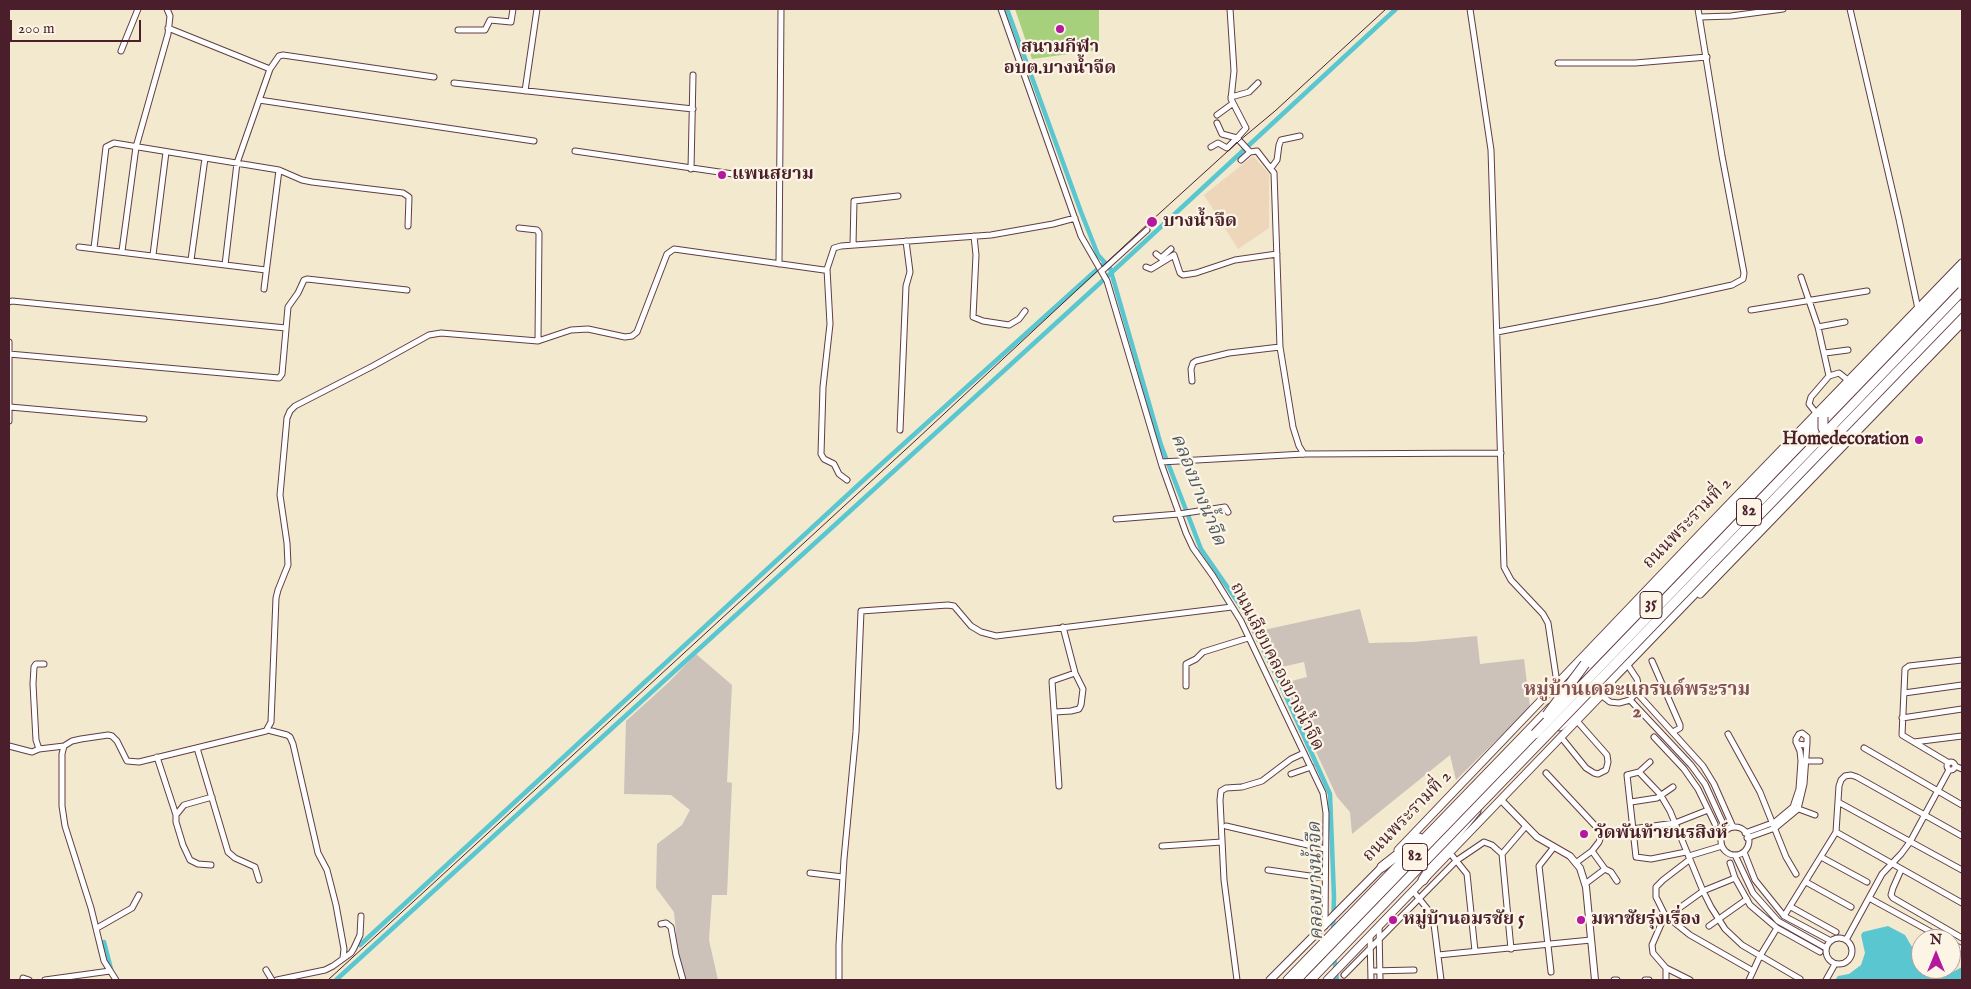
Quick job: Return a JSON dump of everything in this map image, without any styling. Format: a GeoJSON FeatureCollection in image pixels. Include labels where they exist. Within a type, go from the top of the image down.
{"type":"FeatureCollection","features":[{"type":"Feature","properties":{"kind":"highway"},"geometry":{"type":"LineString","coordinates":[[1949,287],[1962,268]]}},
{"type":"Feature","properties":{"kind":"highway"},"geometry":{"type":"LineString","coordinates":[[1535,734],[1560,696],[1585,664],[1820,416],[1962,276]]}},
{"type":"Feature","properties":{"kind":"highway","name":"ถนนพระรามที่ 2"},"geometry":{"type":"LineString","coordinates":[[1288,980],[1962,282]]}},
{"type":"Feature","properties":{"kind":"highway","name":"82"},"geometry":{"type":"LineString","coordinates":[[1296,980],[1962,291]]}},
{"type":"Feature","properties":{"kind":"highway","name":"82"},"geometry":{"type":"LineString","coordinates":[[1309,980],[1542,741],[1962,304]]}},
{"type":"Feature","properties":{"kind":"highway","name":"35"},"geometry":{"type":"LineString","coordinates":[[1309,980],[1962,304]]}},
{"type":"Feature","properties":{"kind":"highway"},"geometry":{"type":"LineString","coordinates":[[1542,741],[1607,684],[1962,315]]}},
{"type":"Feature","properties":{"kind":"highway"},"geometry":{"type":"LineString","coordinates":[[1820,416],[1827,435],[1836,439],[1846,436]]}},
{"type":"Feature","properties":{"kind":"highway"},"geometry":{"type":"LineString","coordinates":[[1382,867],[1418,839],[1465,797]]}},
{"type":"Feature","properties":{"kind":"highway"},"geometry":{"type":"LineString","coordinates":[[1423,880],[1438,857],[1471,820],[1478,804]]}},
{"type":"Feature","properties":{"kind":"main road","name":"ถนนพระรามที่ 2"},"geometry":{"type":"LineString","coordinates":[[1272,979],[1341,910],[1557,683],[1820,416],[1849,381],[1962,263]]}},
{"type":"Feature","properties":{"kind":"main road","name":"35"},"geometry":{"type":"LineString","coordinates":[[1328,979],[1962,323]]}},
{"type":"Feature","properties":{"kind":"street"},"geometry":{"type":"LineString","coordinates":[[121,51],[138,9]]}},
{"type":"Feature","properties":{"kind":"street"},"geometry":{"type":"LineString","coordinates":[[122,251],[136,147],[168,28],[170,16],[166,9]]}},
{"type":"Feature","properties":{"kind":"street"},"geometry":{"type":"LineString","coordinates":[[458,30],[485,30],[490,20],[511,22],[513,9]]}},
{"type":"Feature","properties":{"kind":"street"},"geometry":{"type":"LineString","coordinates":[[525,91],[537,9]]}},
{"type":"Feature","properties":{"kind":"street"},"geometry":{"type":"LineString","coordinates":[[779,261],[782,9]]}},
{"type":"Feature","properties":{"kind":"street","name":"ถนนเลียบคลองบางน้ำจืด"},"geometry":{"type":"LineString","coordinates":[[1001,9],[1083,242],[1106,282],[1162,462],[1193,548],[1232,607],[1311,767],[1324,798],[1326,925]]}},
{"type":"Feature","properties":{"kind":"street"},"geometry":{"type":"LineString","coordinates":[[1210,147],[1218,143],[1227,148],[1246,128],[1232,104],[1231,97],[1234,71],[1230,9]]}},
{"type":"Feature","properties":{"kind":"street"},"geometry":{"type":"LineString","coordinates":[[1470,9],[1491,150],[1505,572],[1548,623],[1557,683]]}},
{"type":"Feature","properties":{"kind":"street"},"geometry":{"type":"LineString","coordinates":[[1497,332],[1668,299],[1732,285],[1743,279],[1743,269],[1698,9]]}},
{"type":"Feature","properties":{"kind":"street"},"geometry":{"type":"LineString","coordinates":[[1700,17],[1731,16],[1783,9]]}},
{"type":"Feature","properties":{"kind":"street"},"geometry":{"type":"LineString","coordinates":[[1850,9],[1900,219],[1918,308]]}},
{"type":"Feature","properties":{"kind":"street"},"geometry":{"type":"LineString","coordinates":[[168,28],[270,69]]}},
{"type":"Feature","properties":{"kind":"street"},"geometry":{"type":"LineString","coordinates":[[225,265],[237,163],[270,69],[279,56],[283,55],[434,77]]}},
{"type":"Feature","properties":{"kind":"street"},"geometry":{"type":"LineString","coordinates":[[1558,63],[1635,63],[1707,57]]}},
{"type":"Feature","properties":{"kind":"street"},"geometry":{"type":"LineString","coordinates":[[691,169],[693,75]]}},
{"type":"Feature","properties":{"kind":"street"},"geometry":{"type":"LineString","coordinates":[[454,83],[692,109]]}},
{"type":"Feature","properties":{"kind":"street"},"geometry":{"type":"LineString","coordinates":[[1231,97],[1249,92],[1258,83]]}},
{"type":"Feature","properties":{"kind":"street"},"geometry":{"type":"LineString","coordinates":[[259,100],[534,141]]}},
{"type":"Feature","properties":{"kind":"street"},"geometry":{"type":"LineString","coordinates":[[1217,115],[1232,104]]}},
{"type":"Feature","properties":{"kind":"street"},"geometry":{"type":"LineString","coordinates":[[1217,123],[1222,134],[1237,138],[1249,150],[1258,152],[1271,168],[1275,180],[1280,347],[1293,427],[1299,446],[1304,454]]}},
{"type":"Feature","properties":{"kind":"street"},"geometry":{"type":"LineString","coordinates":[[1271,168],[1277,160],[1279,145],[1282,140],[1300,136]]}},
{"type":"Feature","properties":{"kind":"street"},"geometry":{"type":"LineString","coordinates":[[94,248],[106,147],[114,143],[279,170],[302,180],[312,182],[407,194],[409,202],[408,226]]}},
{"type":"Feature","properties":{"kind":"street"},"geometry":{"type":"LineString","coordinates":[[1241,160],[1249,150]]}},
{"type":"Feature","properties":{"kind":"street"},"geometry":{"type":"LineString","coordinates":[[575,151],[740,175],[780,175]]}},
{"type":"Feature","properties":{"kind":"street"},"geometry":{"type":"LineString","coordinates":[[152,255],[166,152]]}},
{"type":"Feature","properties":{"kind":"street"},"geometry":{"type":"LineString","coordinates":[[191,260],[204,158]]}},
{"type":"Feature","properties":{"kind":"street"},"geometry":{"type":"LineString","coordinates":[[264,288],[279,170]]}},
{"type":"Feature","properties":{"kind":"street"},"geometry":{"type":"LineString","coordinates":[[853,241],[854,201],[898,196]]}},
{"type":"Feature","properties":{"kind":"street"},"geometry":{"type":"LineString","coordinates":[[846,480],[839,474],[834,464],[824,459],[821,454],[823,387],[830,324],[828,269],[834,248],[853,241],[906,241],[1004,233],[1075,218]]}},
{"type":"Feature","properties":{"kind":"street"},"geometry":{"type":"LineString","coordinates":[[519,228],[537,230],[539,233],[538,337]]}},
{"type":"Feature","properties":{"kind":"street"},"geometry":{"type":"LineString","coordinates":[[1103,270],[1147,230]]}},
{"type":"Feature","properties":{"kind":"street"},"geometry":{"type":"LineString","coordinates":[[974,236],[976,255],[973,317],[988,322],[1009,325],[1019,319],[1025,311]]}},
{"type":"Feature","properties":{"kind":"street"},"geometry":{"type":"LineString","coordinates":[[900,430],[906,286],[910,272],[906,241]]}},
{"type":"Feature","properties":{"kind":"street"},"geometry":{"type":"LineString","coordinates":[[79,247],[266,270]]}},
{"type":"Feature","properties":{"kind":"street"},"geometry":{"type":"LineString","coordinates":[[1156,254],[1161,258],[1169,248],[1174,255],[1180,273],[1183,275],[1196,273],[1235,260],[1277,254]]}},
{"type":"Feature","properties":{"kind":"street"},"geometry":{"type":"LineString","coordinates":[[268,730],[270,722],[276,598],[288,565],[280,496],[287,418],[290,411],[296,406],[434,333],[538,337],[571,330],[588,329],[625,337],[632,336],[637,332],[670,250],[779,261],[818,271],[828,269]]}},
{"type":"Feature","properties":{"kind":"street"},"geometry":{"type":"LineString","coordinates":[[1146,267],[1151,269],[1174,255]]}},
{"type":"Feature","properties":{"kind":"street"},"geometry":{"type":"LineString","coordinates":[[1801,277],[1818,327],[1829,376]]}},
{"type":"Feature","properties":{"kind":"street"},"geometry":{"type":"LineString","coordinates":[[9,354],[279,378],[282,374],[288,308],[304,280],[407,290]]}},
{"type":"Feature","properties":{"kind":"street"},"geometry":{"type":"LineString","coordinates":[[1751,310],[1868,291]]}},
{"type":"Feature","properties":{"kind":"street"},"geometry":{"type":"LineString","coordinates":[[9,302],[286,328]]}},
{"type":"Feature","properties":{"kind":"street"},"geometry":{"type":"LineString","coordinates":[[1818,327],[1845,322]]}},
{"type":"Feature","properties":{"kind":"street"},"geometry":{"type":"LineString","coordinates":[[9,342],[9,420]]}},
{"type":"Feature","properties":{"kind":"street"},"geometry":{"type":"LineString","coordinates":[[1192,382],[1190,369],[1196,361],[1229,353],[1280,347]]}},
{"type":"Feature","properties":{"kind":"street"},"geometry":{"type":"LineString","coordinates":[[1825,353],[1848,350]]}},
{"type":"Feature","properties":{"kind":"street"},"geometry":{"type":"LineString","coordinates":[[1820,416],[1809,404],[1811,397],[1829,376],[1839,374],[1849,381]]}},
{"type":"Feature","properties":{"kind":"street"},"geometry":{"type":"LineString","coordinates":[[10,407],[144,419]]}},
{"type":"Feature","properties":{"kind":"street"},"geometry":{"type":"LineString","coordinates":[[1162,462],[1304,454],[1501,453]]}},
{"type":"Feature","properties":{"kind":"street"},"geometry":{"type":"LineString","coordinates":[[1116,519],[1181,514],[1226,507],[1228,512]]}},
{"type":"Feature","properties":{"kind":"street"},"geometry":{"type":"LineString","coordinates":[[840,980],[839,945],[843,877],[856,738],[859,612],[954,606],[972,626],[988,635],[996,636],[1232,607]]}},
{"type":"Feature","properties":{"kind":"street"},"geometry":{"type":"LineString","coordinates":[[1055,712],[1079,709],[1083,690],[1075,673],[1063,627]]}},
{"type":"Feature","properties":{"kind":"street"},"geometry":{"type":"LineString","coordinates":[[1186,686],[1186,664],[1196,660],[1203,652],[1248,638]]}},
{"type":"Feature","properties":{"kind":"street"},"geometry":{"type":"LineString","coordinates":[[1962,660],[1907,666],[1905,669],[1902,718],[1902,735],[1949,763],[1953,762],[1955,766],[1962,769]]}},
{"type":"Feature","properties":{"kind":"street"},"geometry":{"type":"LineString","coordinates":[[1652,661],[1680,725],[1680,728],[1673,732]]}},
{"type":"Feature","properties":{"kind":"street"},"geometry":{"type":"LineString","coordinates":[[39,749],[36,740],[34,666],[36,664],[44,664]]}},
{"type":"Feature","properties":{"kind":"street"},"geometry":{"type":"LineString","coordinates":[[1602,696],[1610,702],[1619,703],[1630,700],[1637,693],[1639,688],[1637,679],[1629,667]]}},
{"type":"Feature","properties":{"kind":"street"},"geometry":{"type":"LineString","coordinates":[[1059,786],[1052,681],[1075,673]]}},
{"type":"Feature","properties":{"kind":"street"},"geometry":{"type":"LineString","coordinates":[[1904,693],[1962,685]]}},
{"type":"Feature","properties":{"kind":"street"},"geometry":{"type":"LineString","coordinates":[[1637,693],[1699,761],[1710,778],[1733,827]]}},
{"type":"Feature","properties":{"kind":"street"},"geometry":{"type":"LineString","coordinates":[[1630,700],[1691,765],[1705,784],[1726,830]]}},
{"type":"Feature","properties":{"kind":"street"},"geometry":{"type":"LineString","coordinates":[[1902,718],[1962,709]]}},
{"type":"Feature","properties":{"kind":"street"},"geometry":{"type":"LineString","coordinates":[[1562,736],[1586,768],[1598,774],[1606,770],[1607,754],[1577,721]]}},
{"type":"Feature","properties":{"kind":"street"},"geometry":{"type":"LineString","coordinates":[[9,746],[32,752],[39,749],[64,746],[72,741],[108,735],[117,741],[127,760],[139,762],[261,734],[268,730],[287,735],[294,744],[318,853],[327,870],[336,905],[344,958]]}},
{"type":"Feature","properties":{"kind":"street"},"geometry":{"type":"LineString","coordinates":[[1746,835],[1773,826],[1796,808],[1807,743],[1807,737],[1802,733],[1797,736],[1796,742],[1803,761]]}},
{"type":"Feature","properties":{"kind":"street"},"geometry":{"type":"LineString","coordinates":[[1728,734],[1760,792],[1786,857],[1796,874]]}},
{"type":"Feature","properties":{"kind":"street"},"geometry":{"type":"LineString","coordinates":[[1913,742],[1962,736]]}},
{"type":"Feature","properties":{"kind":"street"},"geometry":{"type":"LineString","coordinates":[[1654,737],[1684,769],[1698,789],[1714,824]]}},
{"type":"Feature","properties":{"kind":"street"},"geometry":{"type":"LineString","coordinates":[[1796,742],[1801,746],[1807,743]]}},
{"type":"Feature","properties":{"kind":"street"},"geometry":{"type":"LineString","coordinates":[[64,746],[62,814],[100,927],[104,961],[116,980]]}},
{"type":"Feature","properties":{"kind":"street"},"geometry":{"type":"LineString","coordinates":[[197,748],[228,852],[235,858],[255,866],[259,880]]}},
{"type":"Feature","properties":{"kind":"street"},"geometry":{"type":"LineString","coordinates":[[1864,748],[1962,805]]}},
{"type":"Feature","properties":{"kind":"street"},"geometry":{"type":"LineString","coordinates":[[1237,980],[1228,925],[1220,800],[1223,788],[1242,787],[1262,781],[1291,759],[1304,753]]}},
{"type":"Feature","properties":{"kind":"street"},"geometry":{"type":"LineString","coordinates":[[157,757],[176,814],[177,828],[182,845],[190,860],[198,864],[211,865]]}},
{"type":"Feature","properties":{"kind":"street"},"geometry":{"type":"LineString","coordinates":[[1803,761],[1820,761]]}},
{"type":"Feature","properties":{"kind":"street"},"geometry":{"type":"LineString","coordinates":[[1650,762],[1639,772],[1628,775],[1636,857],[1651,859],[1688,856],[1722,846]]}},
{"type":"Feature","properties":{"kind":"street"},"geometry":{"type":"LineString","coordinates":[[1846,940],[1882,874],[1910,842],[1948,770],[1947,766],[1949,763]]}},
{"type":"Feature","properties":{"kind":"street"},"geometry":{"type":"LineString","coordinates":[[1948,770],[1954,769],[1955,766]]}},
{"type":"Feature","properties":{"kind":"street"},"geometry":{"type":"LineString","coordinates":[[1290,774],[1311,767]]}},
{"type":"Feature","properties":{"kind":"street"},"geometry":{"type":"LineString","coordinates":[[1639,772],[1660,794],[1675,823],[1703,891],[1719,920],[1742,946],[1800,979]]}},
{"type":"Feature","properties":{"kind":"street"},"geometry":{"type":"LineString","coordinates":[[1546,773],[1601,831],[1600,842],[1592,851],[1577,862]]}},
{"type":"Feature","properties":{"kind":"street"},"geometry":{"type":"LineString","coordinates":[[1784,916],[1836,832],[1841,780],[1851,776],[1857,777],[1962,836]]}},
{"type":"Feature","properties":{"kind":"street"},"geometry":{"type":"LineString","coordinates":[[1631,802],[1657,798],[1660,794],[1673,787]]}},
{"type":"Feature","properties":{"kind":"street"},"geometry":{"type":"LineString","coordinates":[[176,814],[184,805],[212,797]]}},
{"type":"Feature","properties":{"kind":"street"},"geometry":{"type":"LineString","coordinates":[[1502,801],[1526,826],[1577,862],[1585,884],[1595,980]]}},
{"type":"Feature","properties":{"kind":"street"},"geometry":{"type":"LineString","coordinates":[[1838,802],[1962,870]]}},
{"type":"Feature","properties":{"kind":"street"},"geometry":{"type":"LineString","coordinates":[[1796,808],[1815,815]]}},
{"type":"Feature","properties":{"kind":"street"},"geometry":{"type":"LineString","coordinates":[[1632,829],[1675,823],[1708,810]]}},
{"type":"Feature","properties":{"kind":"street"},"geometry":{"type":"LineString","coordinates":[[1226,826],[1325,849]]}},
{"type":"Feature","properties":{"kind":"street"},"geometry":{"type":"LineString","coordinates":[[1502,854],[1526,826]]}},
{"type":"Feature","properties":{"kind":"street"},"geometry":{"type":"LineString","coordinates":[[1744,852],[1735,855],[1730,854],[1722,846],[1722,838],[1726,830],[1733,827],[1740,828],[1746,835],[1744,852],[1755,880],[1784,916],[1831,941]]}},
{"type":"Feature","properties":{"kind":"street"},"geometry":{"type":"LineString","coordinates":[[1836,832],[1962,903]]}},
{"type":"Feature","properties":{"kind":"street"},"geometry":{"type":"LineString","coordinates":[[1162,846],[1222,842]]}},
{"type":"Feature","properties":{"kind":"street"},"geometry":{"type":"LineString","coordinates":[[1344,975],[1456,861],[1484,842],[1492,845],[1502,854],[1511,949]]}},
{"type":"Feature","properties":{"kind":"street"},"geometry":{"type":"LineString","coordinates":[[1550,972],[1539,866],[1554,847]]}},
{"type":"Feature","properties":{"kind":"street"},"geometry":{"type":"LineString","coordinates":[[1592,851],[1605,869],[1611,872],[1617,881]]}},
{"type":"Feature","properties":{"kind":"street"},"geometry":{"type":"LineString","coordinates":[[1450,854],[1466,874],[1475,951]]}},
{"type":"Feature","properties":{"kind":"street"},"geometry":{"type":"LineString","coordinates":[[1735,855],[1753,893],[1778,921],[1826,948]]}},
{"type":"Feature","properties":{"kind":"street"},"geometry":{"type":"LineString","coordinates":[[1688,856],[1656,887],[1656,897],[1665,916],[1708,947],[1752,971]]}},
{"type":"Feature","properties":{"kind":"street"},"geometry":{"type":"LineString","coordinates":[[1821,857],[1867,882]]}},
{"type":"Feature","properties":{"kind":"street"},"geometry":{"type":"LineString","coordinates":[[1730,863],[1735,878],[1747,900],[1763,916],[1777,928],[1820,952]]}},
{"type":"Feature","properties":{"kind":"street"},"geometry":{"type":"LineString","coordinates":[[1585,884],[1605,869]]}},
{"type":"Feature","properties":{"kind":"street"},"geometry":{"type":"LineString","coordinates":[[1268,870],[1324,878]]}},
{"type":"Feature","properties":{"kind":"street"},"geometry":{"type":"LineString","coordinates":[[1902,870],[1893,888],[1893,898],[1962,938]]}},
{"type":"Feature","properties":{"kind":"street"},"geometry":{"type":"LineString","coordinates":[[810,873],[843,877]]}},
{"type":"Feature","properties":{"kind":"street"},"geometry":{"type":"LineString","coordinates":[[1678,909],[1703,891],[1735,878]]}},
{"type":"Feature","properties":{"kind":"street"},"geometry":{"type":"LineString","coordinates":[[1806,882],[1851,906]]}},
{"type":"Feature","properties":{"kind":"street"},"geometry":{"type":"LineString","coordinates":[[1412,891],[1433,916],[1441,980]]}},
{"type":"Feature","properties":{"kind":"street"},"geometry":{"type":"LineString","coordinates":[[100,927],[132,908],[139,895]]}},
{"type":"Feature","properties":{"kind":"street"},"geometry":{"type":"LineString","coordinates":[[1869,898],[1926,929]]}},
{"type":"Feature","properties":{"kind":"street"},"geometry":{"type":"LineString","coordinates":[[1709,926],[1747,900]]}},
{"type":"Feature","properties":{"kind":"street"},"geometry":{"type":"LineString","coordinates":[[1791,907],[1836,932]]}},
{"type":"Feature","properties":{"kind":"street"},"geometry":{"type":"LineString","coordinates":[[277,980],[325,970],[334,966],[351,953],[358,940],[361,916]]}},
{"type":"Feature","properties":{"kind":"street"},"geometry":{"type":"LineString","coordinates":[[1665,916],[1652,949],[1666,968],[1690,980]]}},
{"type":"Feature","properties":{"kind":"street"},"geometry":{"type":"LineString","coordinates":[[661,924],[666,923],[671,927],[683,980]]}},
{"type":"Feature","properties":{"kind":"street"},"geometry":{"type":"LineString","coordinates":[[1380,925],[1378,940],[1380,980]]}},
{"type":"Feature","properties":{"kind":"street"},"geometry":{"type":"LineString","coordinates":[[1749,980],[1760,956],[1777,928]]}},
{"type":"Feature","properties":{"kind":"street"},"geometry":{"type":"LineString","coordinates":[[1370,936],[1371,980]]}},
{"type":"Feature","properties":{"kind":"street"},"geometry":{"type":"LineString","coordinates":[[1839,938],[1846,940],[1851,948],[1850,957],[1845,963],[1835,964],[1826,956],[1826,948],[1831,941],[1839,938]]}},
{"type":"Feature","properties":{"kind":"street"},"geometry":{"type":"LineString","coordinates":[[1438,955],[1591,940]]}},
{"type":"Feature","properties":{"kind":"street"},"geometry":{"type":"LineString","coordinates":[[1370,959],[1379,958]]}},
{"type":"Feature","properties":{"kind":"street"},"geometry":{"type":"LineString","coordinates":[[1826,980],[1835,964]]}},
{"type":"Feature","properties":{"kind":"street"},"geometry":{"type":"LineString","coordinates":[[1666,968],[1666,980]]}},
{"type":"Feature","properties":{"kind":"street"},"geometry":{"type":"LineString","coordinates":[[266,970],[269,978],[272,980]]}},
{"type":"Feature","properties":{"kind":"street"},"geometry":{"type":"LineString","coordinates":[[1371,971],[1414,970]]}},
{"type":"Feature","properties":{"kind":"street"},"geometry":{"type":"LineString","coordinates":[[45,980],[110,971]]}},
{"type":"Feature","properties":{"kind":"shaded area"},"geometry":{"type":"Polygon","coordinates":[[[1253,156],[1269,174],[1269,228],[1238,249],[1204,195],[1253,156]]]}},
{"type":"Feature","properties":{"kind":"shaded area"},"geometry":{"type":"Polygon","coordinates":[[[1360,609],[1369,643],[1414,642],[1477,636],[1480,664],[1524,659],[1530,707],[1456,780],[1450,755],[1352,834],[1350,812],[1337,797],[1284,683],[1307,677],[1304,662],[1277,668],[1259,631],[1360,609]]]}},
{"type":"Feature","properties":{"kind":"shaded area"},"geometry":{"type":"Polygon","coordinates":[[[696,654],[732,685],[727,782],[732,783],[727,895],[712,895],[709,940],[718,980],[685,980],[681,964],[675,957],[676,932],[674,912],[656,888],[657,844],[682,825],[690,810],[671,795],[624,794],[626,721],[669,682],[696,654]]]}},
{"type":"Feature","properties":{"kind":"green space","name":"สนามกีฬา อบต.บางน้ำจืด"},"geometry":{"type":"Polygon","coordinates":[[[1015,9],[1099,9],[1099,50],[1032,59],[1015,9]]]}},
{"type":"Feature","properties":{"kind":"water"},"geometry":{"type":"Polygon","coordinates":[[[1888,926],[1905,935],[1911,945],[1911,979],[1961,979],[1962,967],[1962,980],[1835,980],[1838,976],[1849,974],[1861,965],[1865,953],[1861,935],[1863,932],[1888,926]]]}},
{"type":"Feature","properties":{"kind":"waterway","name":"คลองบางน้ำจืด"},"geometry":{"type":"LineString","coordinates":[[1007,9],[1098,255],[1110,268],[1161,445],[1201,549],[1244,611],[1279,681],[1330,794],[1334,897],[1333,931]]}},
{"type":"Feature","properties":{"kind":"waterway"},"geometry":{"type":"LineString","coordinates":[[336,980],[1111,273],[1396,9]]}},
{"type":"Feature","properties":{"kind":"waterway"},"geometry":{"type":"LineString","coordinates":[[360,945],[867,477],[1102,265]]}},
{"type":"Feature","properties":{"kind":"waterway"},"geometry":{"type":"LineString","coordinates":[[104,942],[111,969]]}},
{"type":"Feature","properties":{"kind":"waterway","name":"คลองบางน้ำจืด"},"geometry":{"type":"LineString","coordinates":[[1334,957],[1337,980]]}},
{"type":"Feature","properties":{"kind":"railway"},"geometry":{"type":"LineString","coordinates":[[328,980],[916,440],[1151,221],[1386,9]]}},
{"type":"Feature","properties":{"kind":"place","name":"สนามกีฬา อบต.บางน้ำจืด"},"geometry":{"type":"Point","coordinates":[1060,29]}},
{"type":"Feature","properties":{"kind":"place","name":"แพนสยาม"},"geometry":{"type":"Point","coordinates":[722,175]}},
{"type":"Feature","properties":{"kind":"place","name":"บางน้ำจืด"},"geometry":{"type":"Point","coordinates":[1152,222]}},
{"type":"Feature","properties":{"kind":"place","name":"Homedecoration"},"geometry":{"type":"Point","coordinates":[1919,440]}},
{"type":"Feature","properties":{"kind":"place","name":"วัดพันท้ายนรสิงห์"},"geometry":{"type":"Point","coordinates":[1584,834]}},
{"type":"Feature","properties":{"kind":"place","name":"หมู่บ้านอมรชัย 5"},"geometry":{"type":"Point","coordinates":[1393,920]}},
{"type":"Feature","properties":{"kind":"place","name":"มหาชัยรุ่งเรื่อง"},"geometry":{"type":"Point","coordinates":[1581,920]}},
{"type":"Feature","properties":{"kind":"district","name":"หมู่บ้านเดอะแกรนด์พระราม 2"},"geometry":{"type":"Point","coordinates":[1637,702]}}]}
